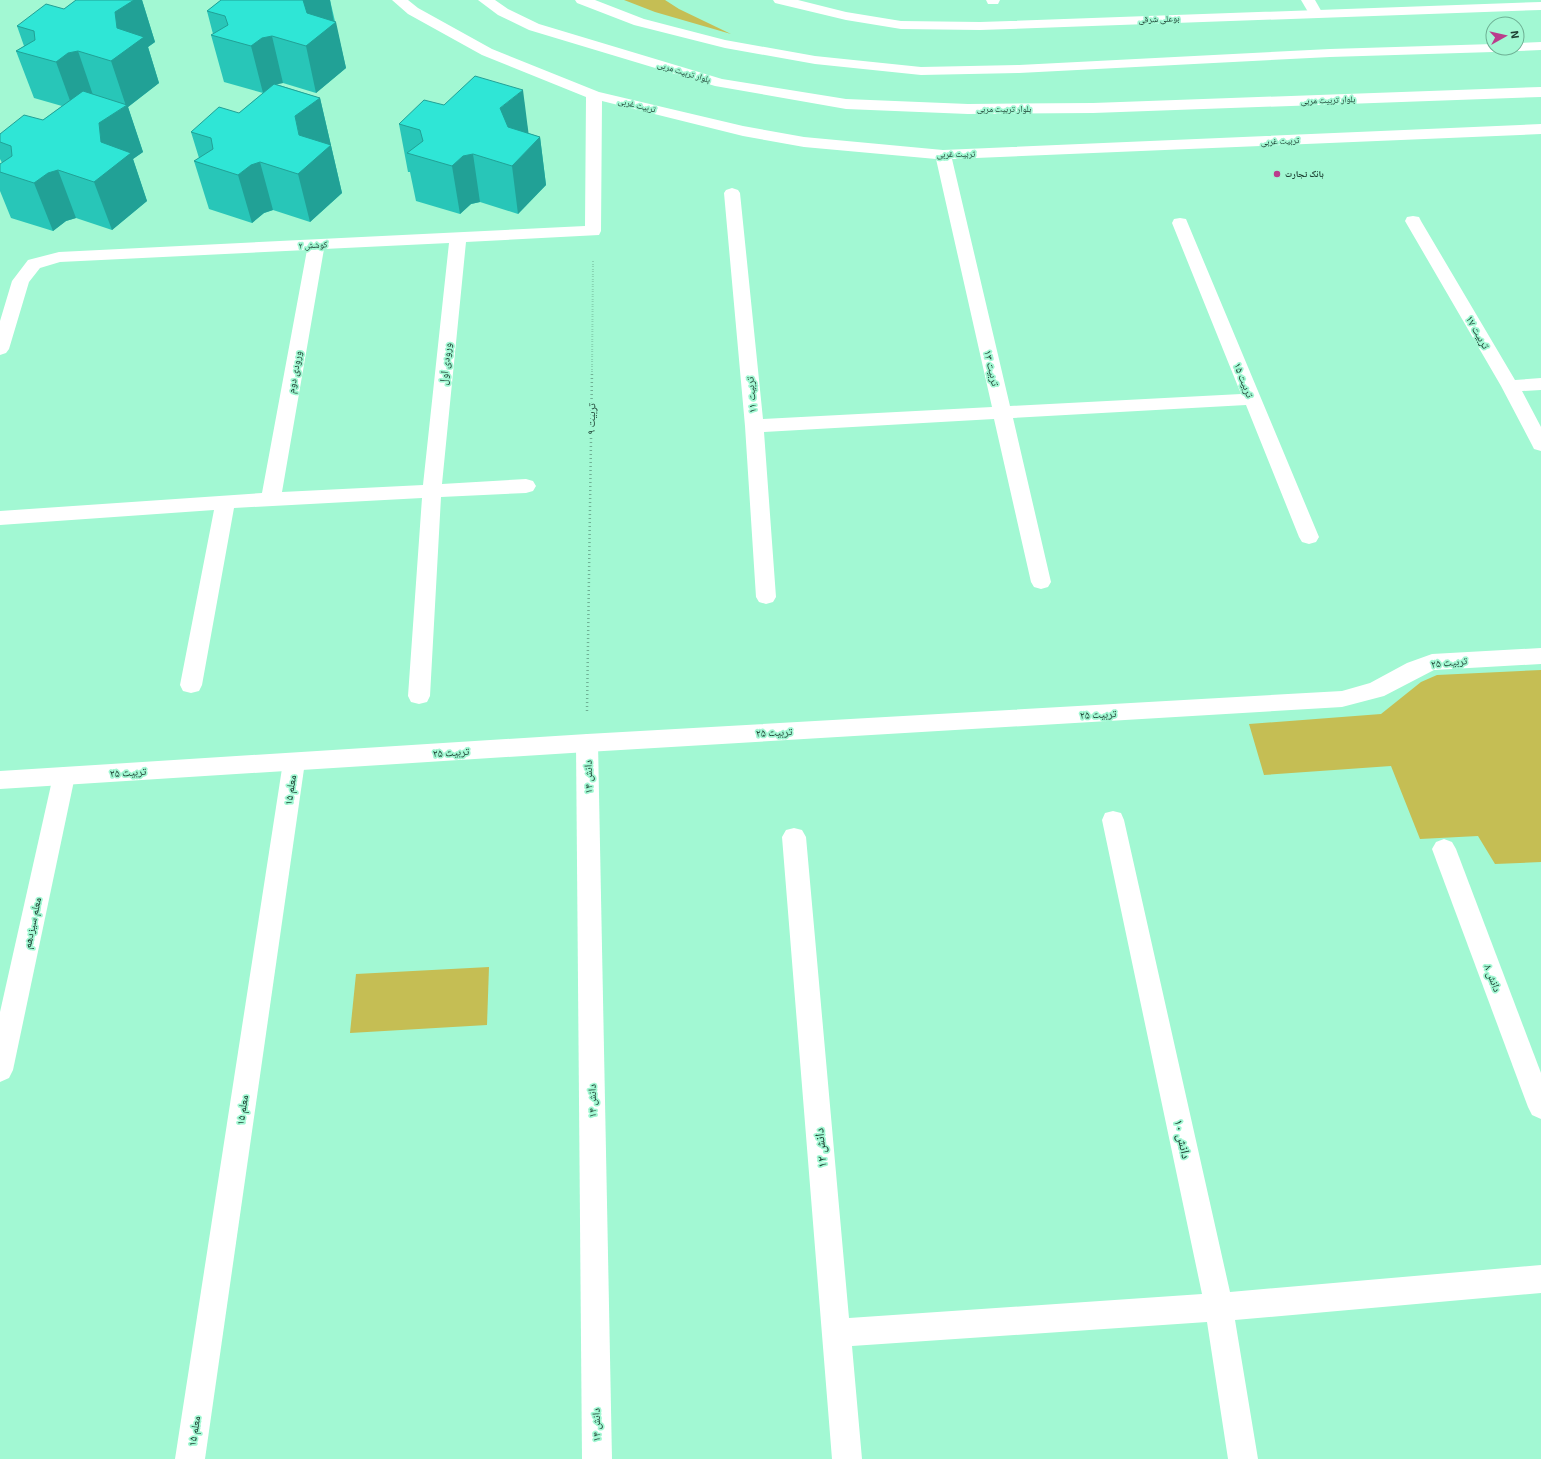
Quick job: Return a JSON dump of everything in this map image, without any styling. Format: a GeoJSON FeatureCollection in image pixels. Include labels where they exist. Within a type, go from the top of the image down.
{"type":"FeatureCollection","features":[{"type":"Feature","properties":{"kind":"street","name":"تربیت غربی"},"geometry":{"type":"LineString","coordinates":[[399,0],[413,11],[487,52],[594,95],[742,131],[804,142],[943,156],[1541,129]]}},
{"type":"Feature","properties":{"kind":"street","name":"بلوار تربیت مربی"},"geometry":{"type":"LineString","coordinates":[[485,0],[503,12],[534,27],[567,39],[720,83],[846,104],[968,109],[1093,108],[1541,92]]}},
{"type":"Feature","properties":{"kind":"street"},"geometry":{"type":"LineString","coordinates":[[582,0],[639,22],[725,44],[815,60],[921,71],[1019,69],[1322,54],[1485,48]]}},
{"type":"Feature","properties":{"kind":"street","name":"بوعلی شرقی"},"geometry":{"type":"LineString","coordinates":[[780,0],[846,16],[902,25],[988,25],[1541,6]]}},
{"type":"Feature","properties":{"kind":"street"},"geometry":{"type":"LineString","coordinates":[[1308,0],[1316,14]]}},
{"type":"Feature","properties":{"kind":"street"},"geometry":{"type":"LineString","coordinates":[[1525,47],[1541,46]]}},
{"type":"Feature","properties":{"kind":"street"},"geometry":{"type":"LineString","coordinates":[[593,231],[594,95]]}},
{"type":"Feature","properties":{"kind":"street","name":"تربیت ۱۳"},"geometry":{"type":"LineString","coordinates":[[943,156],[1042,582]]}},
{"type":"Feature","properties":{"kind":"street","name":"تربیت ۱۱"},"geometry":{"type":"LineString","coordinates":[[732,193],[754,426],[766,597]]}},
{"type":"Feature","properties":{"kind":"street","name":"تربیت ۱۷"},"geometry":{"type":"LineString","coordinates":[[1413,221],[1510,386],[1541,445]]}},
{"type":"Feature","properties":{"kind":"street","name":"تربیت ۱۵"},"geometry":{"type":"LineString","coordinates":[[1180,223],[1309,537]]}},
{"type":"Feature","properties":{"kind":"street","name":"کوشش ۲"},"geometry":{"type":"LineString","coordinates":[[0,349],[21,281],[34,264],[58,256],[593,231]]}},
{"type":"Feature","properties":{"kind":"street","name":"ورودی اول"},"geometry":{"type":"LineString","coordinates":[[419,696],[432,491],[458,238]]}},
{"type":"Feature","properties":{"kind":"street","name":"ورودی دوم"},"geometry":{"type":"LineString","coordinates":[[271,500],[316,244]]}},
{"type":"Feature","properties":{"kind":"street"},"geometry":{"type":"LineString","coordinates":[[1510,386],[1541,384]]}},
{"type":"Feature","properties":{"kind":"street"},"geometry":{"type":"LineString","coordinates":[[754,426],[1252,399]]}},
{"type":"Feature","properties":{"kind":"street"},"geometry":{"type":"LineString","coordinates":[[0,518],[225,502],[526,486]]}},
{"type":"Feature","properties":{"kind":"street"},"geometry":{"type":"LineString","coordinates":[[191,684],[225,502]]}},
{"type":"Feature","properties":{"kind":"street","name":"تربیت ۲۵"},"geometry":{"type":"LineString","coordinates":[[0,780],[587,743],[1342,699],[1376,690],[1415,669],[1432,662],[1541,656]]}},
{"type":"Feature","properties":{"kind":"street","name":"دانش ۱۴"},"geometry":{"type":"LineString","coordinates":[[587,743],[597,1459]]}},
{"type":"Feature","properties":{"kind":"street","name":"معلم ۱۵"},"geometry":{"type":"LineString","coordinates":[[190,1459],[294,762]]}},
{"type":"Feature","properties":{"kind":"street","name":"معلم سیزدهم"},"geometry":{"type":"LineString","coordinates":[[0,1070],[64,776]]}},
{"type":"Feature","properties":{"kind":"street","name":"دانش ۱۰"},"geometry":{"type":"LineString","coordinates":[[1114,820],[1219,1307],[1243,1459]]}},
{"type":"Feature","properties":{"kind":"street","name":"دانش ۱۲"},"geometry":{"type":"LineString","coordinates":[[794,837],[847,1459]]}},
{"type":"Feature","properties":{"kind":"street","name":"دانش ۸"},"geometry":{"type":"LineString","coordinates":[[1444,849],[1541,1107]]}},
{"type":"Feature","properties":{"kind":"street"},"geometry":{"type":"LineString","coordinates":[[836,1333],[1219,1307],[1541,1279]]}},
{"type":"Feature","properties":{"kind":"path","name":"تربیت ۹"},"geometry":{"type":"LineString","coordinates":[[587,743],[593,231]]}},
{"type":"Feature","properties":{"kind":"shaded area"},"geometry":{"type":"Polygon","coordinates":[[[624,0],[665,0],[679,9],[731,34],[655,12],[624,0]]]}},
{"type":"Feature","properties":{"kind":"shaded area"},"geometry":{"type":"Polygon","coordinates":[[[1541,670],[1541,862],[1495,864],[1478,836],[1420,839],[1391,766],[1264,775],[1249,724],[1381,714],[1421,682],[1437,675],[1541,670]]]}},
{"type":"Feature","properties":{"kind":"shaded area"},"geometry":{"type":"Polygon","coordinates":[[[489,967],[487,1025],[350,1033],[356,974],[489,967]]]}},
{"type":"Feature","properties":{"kind":"building"},"geometry":{"type":"Polygon","coordinates":[[[76,0],[134,0],[115,12],[117,28],[144,37],[111,61],[78,51],[68,53],[56,62],[16,51],[35,40],[34,31],[17,26],[46,4],[64,9],[76,0]]]}},
{"type":"Feature","properties":{"kind":"building"},"geometry":{"type":"Polygon","coordinates":[[[221,0],[303,0],[307,13],[336,22],[306,46],[272,36],[262,38],[251,46],[211,35],[228,25],[225,16],[207,11],[221,0]]]}},
{"type":"Feature","properties":{"kind":"building"},"geometry":{"type":"Polygon","coordinates":[[[475,76],[523,90],[500,108],[508,127],[540,137],[512,166],[473,154],[463,156],[452,166],[407,153],[423,141],[420,130],[399,124],[424,100],[444,105],[475,76]]]}},
{"type":"Feature","properties":{"kind":"building"},"geometry":{"type":"Polygon","coordinates":[[[274,84],[320,98],[295,116],[299,135],[331,145],[298,174],[260,162],[251,165],[238,175],[194,161],[213,149],[211,138],[191,132],[219,107],[239,113],[274,84]]]}},
{"type":"Feature","properties":{"kind":"building"},"geometry":{"type":"Polygon","coordinates":[[[83,91],[127,105],[99,123],[101,142],[131,153],[94,182],[58,170],[48,173],[34,183],[0,172],[0,164],[12,156],[11,146],[0,142],[0,134],[24,115],[43,120],[83,91]]]}},
{"type":"Feature","properties":{"kind":"place","name":"بانک تجارت"},"geometry":{"type":"Point","coordinates":[1277,174]}}]}
